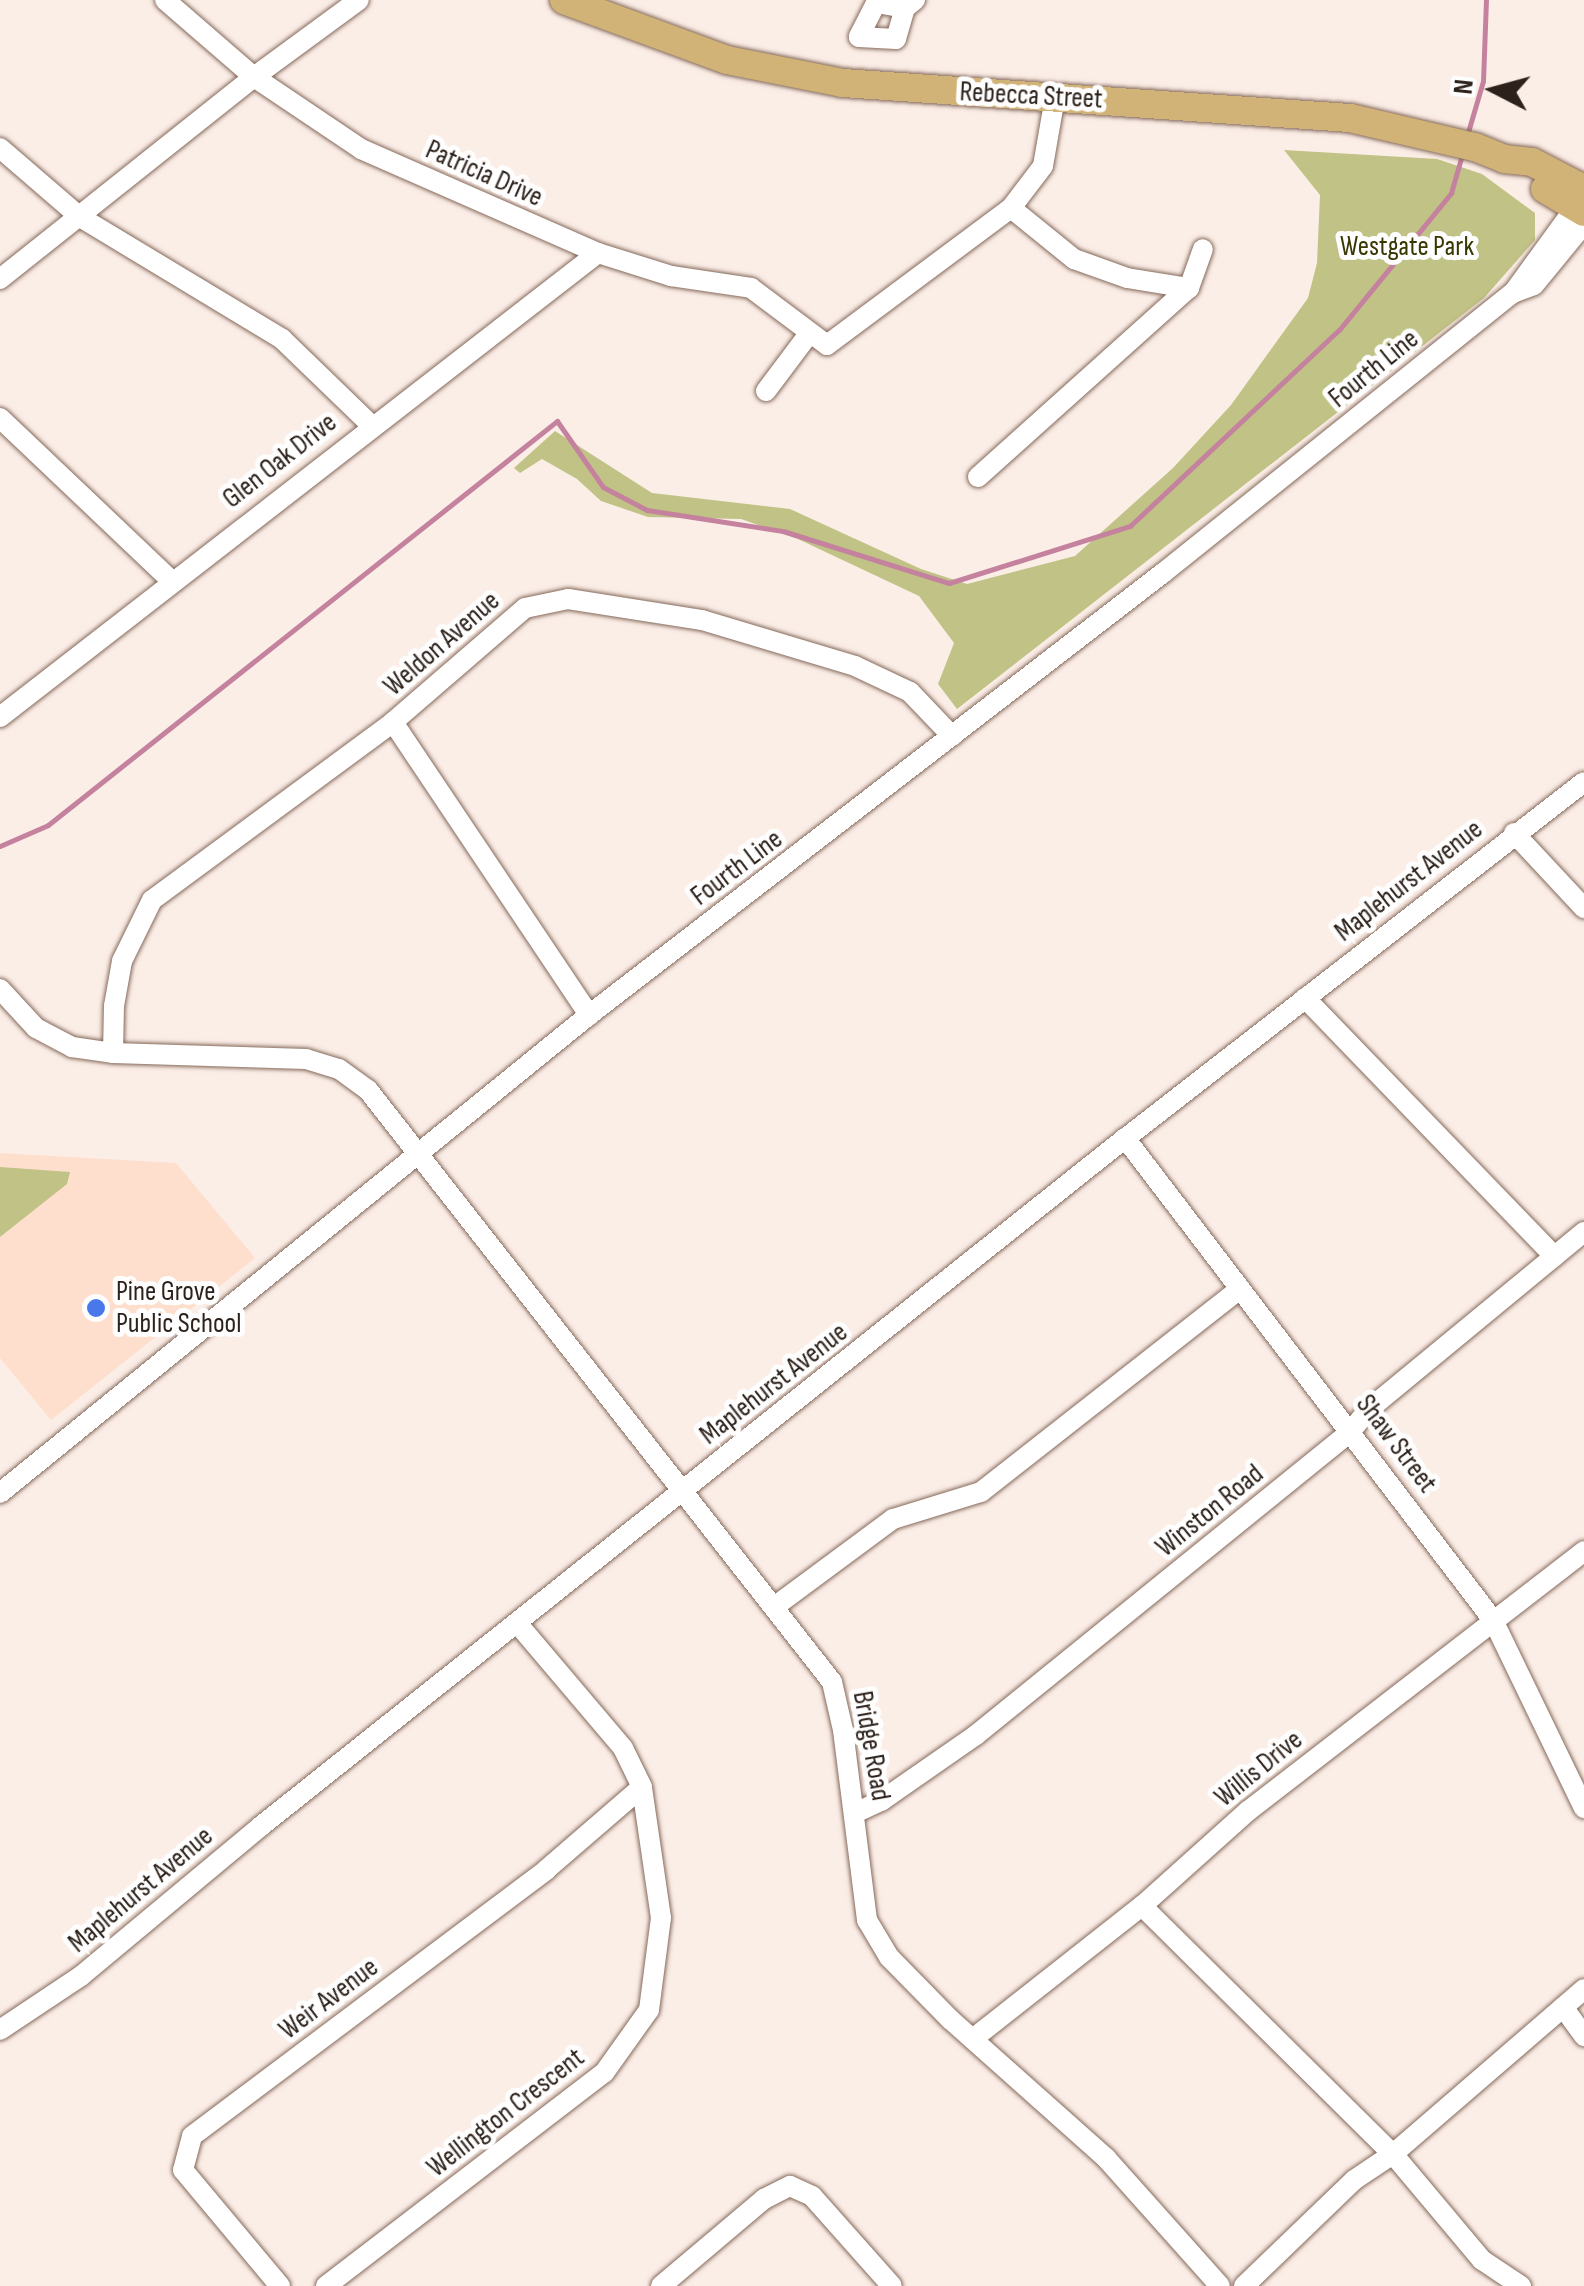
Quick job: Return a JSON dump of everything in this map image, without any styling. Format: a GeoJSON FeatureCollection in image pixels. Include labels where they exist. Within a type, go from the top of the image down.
{"type":"FeatureCollection","features":[{"type":"Feature","properties":{"kind":"main road","name":"Rebecca Street"},"geometry":{"type":"LineString","coordinates":[[564,0],[607,9],[726,60],[843,83],[1350,118],[1475,147],[1504,159],[1522,176],[1582,205]]}},
{"type":"Feature","properties":{"kind":"street","name":"Patricia Drive"},"geometry":{"type":"LineString","coordinates":[[165,0],[254,78],[362,149],[598,252],[671,276],[751,288],[808,335]]}},
{"type":"Feature","properties":{"kind":"street"},"geometry":{"type":"LineString","coordinates":[[0,279],[254,78],[360,0]]}},
{"type":"Feature","properties":{"kind":"street"},"geometry":{"type":"LineString","coordinates":[[766,391],[808,335],[827,345],[1011,208],[1042,166],[1055,98]]}},
{"type":"Feature","properties":{"kind":"street"},"geometry":{"type":"LineString","coordinates":[[0,148],[80,217],[282,340],[371,424]]}},
{"type":"Feature","properties":{"kind":"street","name":"Fourth Line"},"geometry":{"type":"LineString","coordinates":[[0,1493],[590,1015],[952,736],[1513,293],[1582,205]]}},
{"type":"Feature","properties":{"kind":"street"},"geometry":{"type":"LineString","coordinates":[[1011,208],[1074,258],[1127,278],[1189,288]]}},
{"type":"Feature","properties":{"kind":"street"},"geometry":{"type":"LineString","coordinates":[[978,477],[1189,288],[1203,249]]}},
{"type":"Feature","properties":{"kind":"street","name":"Glen Oak Drive"},"geometry":{"type":"LineString","coordinates":[[2,713],[598,252]]}},
{"type":"Feature","properties":{"kind":"street"},"geometry":{"type":"LineString","coordinates":[[0,418],[172,582]]}},
{"type":"Feature","properties":{"kind":"street","name":"Weldon Avenue"},"geometry":{"type":"LineString","coordinates":[[113,1053],[114,1006],[122,961],[152,900],[393,722],[525,608],[568,599],[702,620],[855,666],[910,692],[952,736]]}},
{"type":"Feature","properties":{"kind":"street"},"geometry":{"type":"LineString","coordinates":[[393,722],[590,1015]]}},
{"type":"Feature","properties":{"kind":"street","name":"Maplehurst Avenue"},"geometry":{"type":"LineString","coordinates":[[0,2030],[81,1976],[261,1826],[1125,1138],[1514,832],[1584,782]]}},
{"type":"Feature","properties":{"kind":"street"},"geometry":{"type":"LineString","coordinates":[[1514,832],[1584,908]]}},
{"type":"Feature","properties":{"kind":"street","name":"Bridge Road"},"geometry":{"type":"LineString","coordinates":[[0,989],[36,1028],[72,1047],[113,1053],[306,1059],[339,1070],[368,1090],[832,1682],[855,1813],[867,1920],[889,1957],[1106,2158],[1220,2286]]}},
{"type":"Feature","properties":{"kind":"street"},"geometry":{"type":"LineString","coordinates":[[1305,998],[1554,1256]]}},
{"type":"Feature","properties":{"kind":"street","name":"Shaw Street"},"geometry":{"type":"LineString","coordinates":[[1125,1138],[1493,1620],[1584,1808]]}},
{"type":"Feature","properties":{"kind":"street","name":"Winston Road"},"geometry":{"type":"LineString","coordinates":[[855,1813],[881,1801],[976,1734],[1351,1432],[1368,1410],[1584,1232]]}},
{"type":"Feature","properties":{"kind":"street"},"geometry":{"type":"LineString","coordinates":[[774,1607],[892,1519],[981,1492],[1239,1290]]}},
{"type":"Feature","properties":{"kind":"street","name":"Willis Drive"},"geometry":{"type":"LineString","coordinates":[[974,2038],[1142,1906],[1248,1811],[1584,1551]]}},
{"type":"Feature","properties":{"kind":"street","name":"Wellington Crescent"},"geometry":{"type":"LineString","coordinates":[[326,2286],[604,2073],[649,2010],[660,1918],[642,1787],[623,1748],[518,1624]]}},
{"type":"Feature","properties":{"kind":"street","name":"Weir Avenue"},"geometry":{"type":"LineString","coordinates":[[280,2286],[183,2170],[192,2136],[547,1869],[642,1787]]}},
{"type":"Feature","properties":{"kind":"street"},"geometry":{"type":"LineString","coordinates":[[1142,1906],[1393,2154],[1482,2260],[1521,2286]]}},
{"type":"Feature","properties":{"kind":"street"},"geometry":{"type":"LineString","coordinates":[[1244,2286],[1354,2180],[1393,2154],[1584,1989]]}},
{"type":"Feature","properties":{"kind":"street"},"geometry":{"type":"LineString","coordinates":[[1564,2007],[1584,2036]]}},
{"type":"Feature","properties":{"kind":"street"},"geometry":{"type":"LineString","coordinates":[[661,2286],[764,2199],[790,2186],[812,2196],[892,2286]]}},
{"type":"Feature","properties":{"kind":"shaded area","name":"Pine Grove Public School"},"geometry":{"type":"Polygon","coordinates":[[[0,1153],[176,1163],[255,1258],[51,1420],[0,1358],[0,1153]]]}},
{"type":"Feature","properties":{"kind":"green space","name":"Westgate Park"},"geometry":{"type":"Polygon","coordinates":[[[1284,150],[1437,159],[1482,174],[1535,213],[1535,240],[1484,298],[957,709],[938,684],[954,643],[919,596],[798,539],[741,519],[648,517],[601,501],[577,479],[542,459],[520,473],[514,468],[555,431],[652,493],[790,509],[921,569],[967,584],[1075,556],[1173,468],[1231,405],[1308,298],[1317,263],[1320,195],[1284,150]]]}},
{"type":"Feature","properties":{"kind":"green space"},"geometry":{"type":"Polygon","coordinates":[[[0,1167],[70,1172],[67,1184],[0,1237],[0,1167]]]}},
{"type":"Feature","properties":{"kind":"waterway"},"geometry":{"type":"LineString","coordinates":[[1468,132],[1483,81],[1486,0]]}},
{"type":"Feature","properties":{"kind":"waterway"},"geometry":{"type":"LineString","coordinates":[[0,846],[48,825],[557,421],[603,487],[647,510],[783,531],[949,583],[1130,526],[1339,330],[1451,193],[1461,158]]}},
{"type":"Feature","properties":{"kind":"place","name":"Pine Grove Public School"},"geometry":{"type":"Point","coordinates":[96,1308]}}]}
